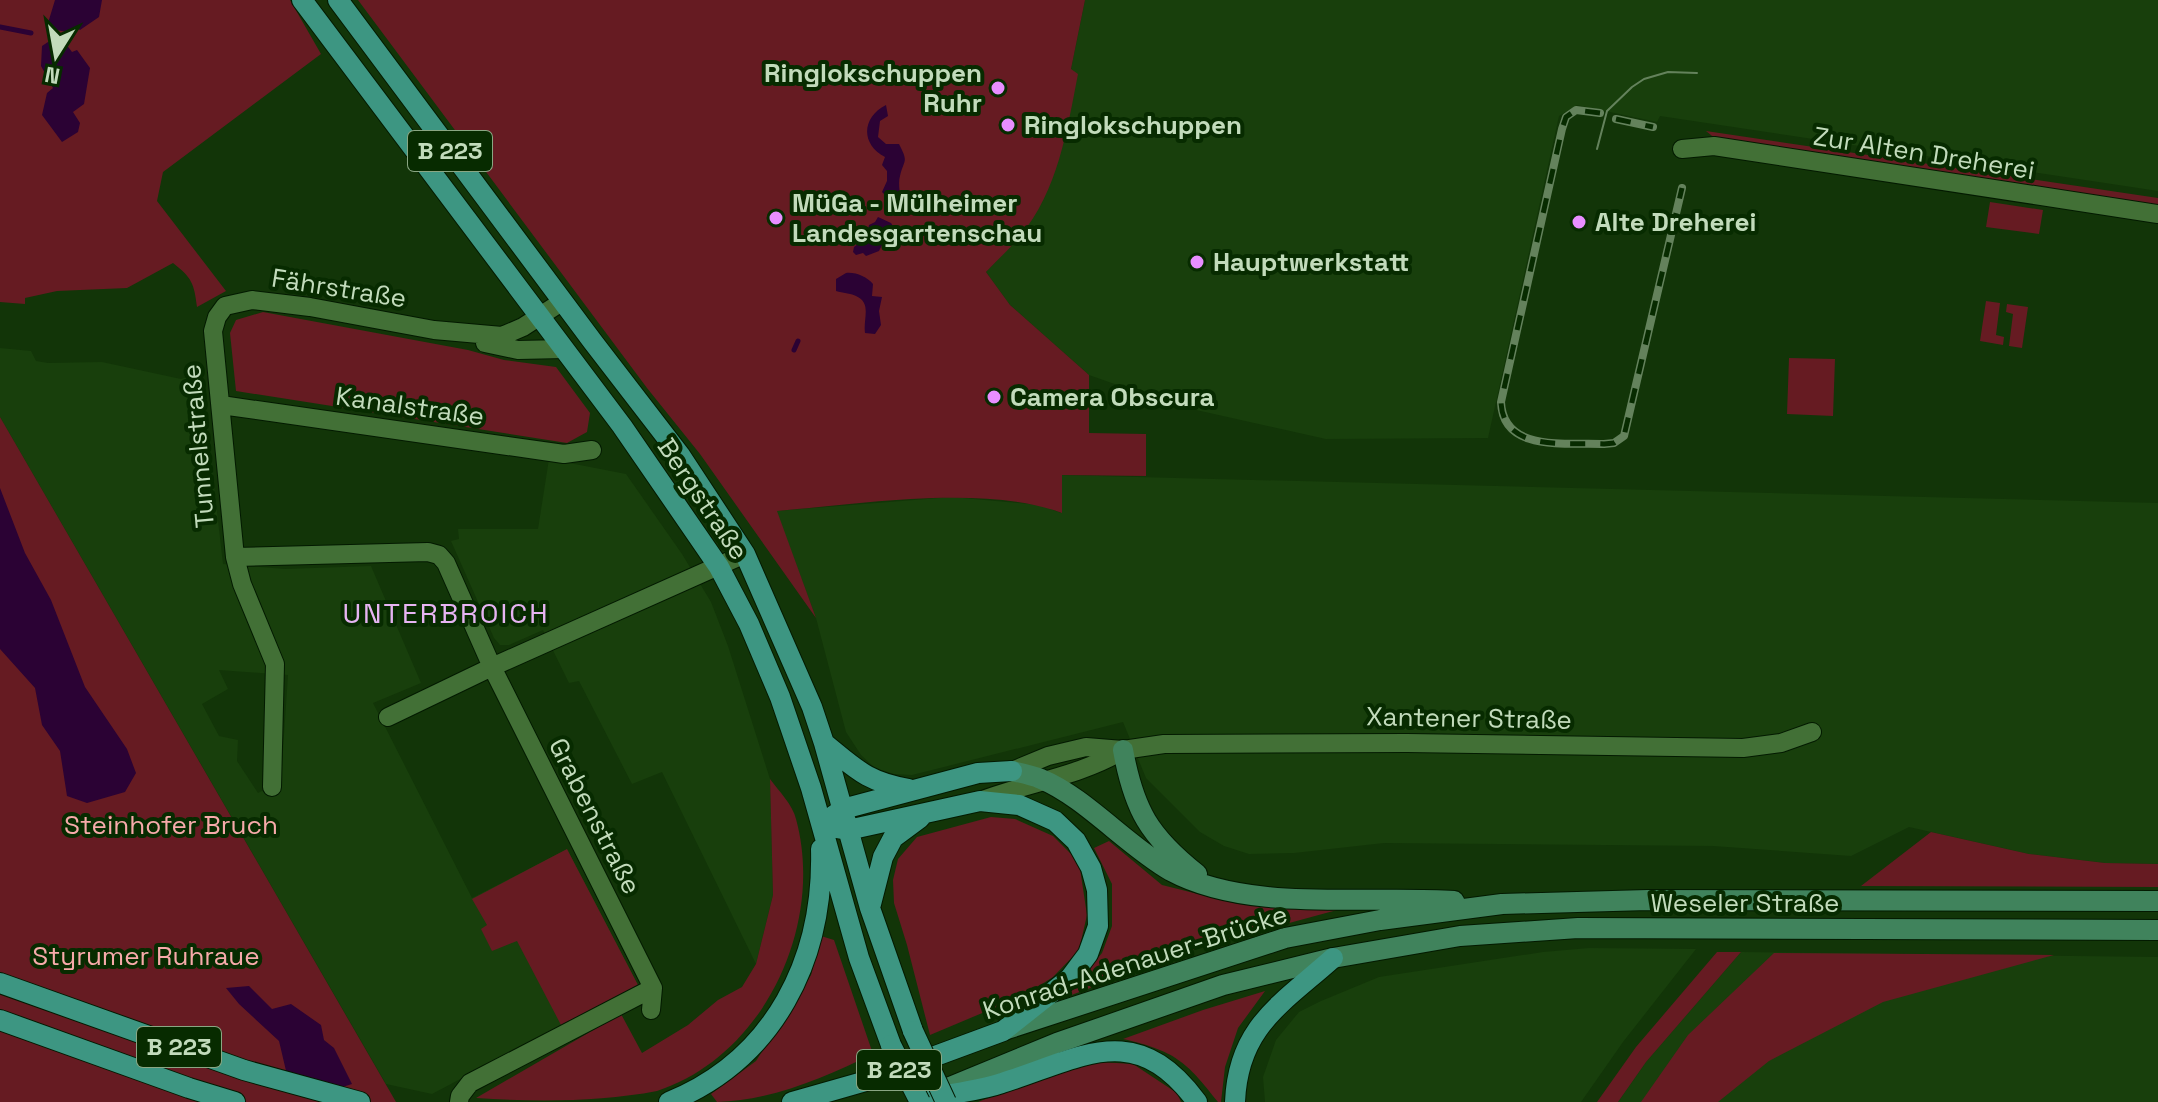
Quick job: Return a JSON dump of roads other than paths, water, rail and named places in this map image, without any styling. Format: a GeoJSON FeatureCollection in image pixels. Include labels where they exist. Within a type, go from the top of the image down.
{"type":"FeatureCollection","features":[{"type":"Feature","properties":{"kind":"main road","name":"Bergstraße"},"geometry":{"type":"LineString","coordinates":[[302,0],[648,461],[719,567],[749,624],[780,697],[811,788],[859,958],[891,1045],[918,1101]]}},
{"type":"Feature","properties":{"kind":"main road","name":"Bergstraße"},"geometry":{"type":"LineString","coordinates":[[338,0],[680,455],[745,554],[824,743],[870,908],[913,1031],[946,1102]]}},
{"type":"Feature","properties":{"kind":"main road"},"geometry":{"type":"LineString","coordinates":[[824,743],[876,782],[917,790]]}},
{"type":"Feature","properties":{"kind":"main road"},"geometry":{"type":"LineString","coordinates":[[1123,750],[1130,787],[1143,817],[1167,850],[1213,887]]}},
{"type":"Feature","properties":{"kind":"main road"},"geometry":{"type":"LineString","coordinates":[[820,825],[843,809],[978,773],[1012,771],[1042,780],[1072,798],[1134,847],[1173,872],[1213,887],[1246,895],[1286,898],[1412,898],[1502,904]]}},
{"type":"Feature","properties":{"kind":"main road"},"geometry":{"type":"LineString","coordinates":[[820,825],[848,830],[980,801],[1019,805],[1055,821],[1076,841],[1091,868],[1097,890],[1098,926],[1088,954],[1070,978],[1003,1031]]}},
{"type":"Feature","properties":{"kind":"main road"},"geometry":{"type":"LineString","coordinates":[[870,908],[883,857],[893,838],[923,815]]}},
{"type":"Feature","properties":{"kind":"main road"},"geometry":{"type":"LineString","coordinates":[[669,1102],[711,1082],[748,1050],[772,1024],[790,996],[807,958],[816,917],[822,871],[820,825]]}},
{"type":"Feature","properties":{"kind":"main road","name":"Weseler Straße"},"geometry":{"type":"LineString","coordinates":[[1502,904],[1648,900],[2158,901]]}},
{"type":"Feature","properties":{"kind":"main road","name":"Konrad-Adenauer-Brücke"},"geometry":{"type":"LineString","coordinates":[[792,1102],[873,1079],[1003,1031],[1285,938],[1380,920],[1502,904]]}},
{"type":"Feature","properties":{"kind":"main road","name":"Weseler Straße"},"geometry":{"type":"LineString","coordinates":[[1333,958],[1460,936],[1578,928],[2158,930]]}},
{"type":"Feature","properties":{"kind":"main road"},"geometry":{"type":"LineString","coordinates":[[1235,1102],[1244,1053],[1266,1016],[1333,958]]}},
{"type":"Feature","properties":{"kind":"main road","name":"Konrad-Adenauer-Brücke"},"geometry":{"type":"LineString","coordinates":[[918,1101],[1057,1043],[1169,1002],[1223,985],[1333,958]]}},
{"type":"Feature","properties":{"kind":"main road","name":"B 223"},"geometry":{"type":"LineString","coordinates":[[0,983],[244,1070],[360,1102]]}},
{"type":"Feature","properties":{"kind":"main road","name":"B 223"},"geometry":{"type":"LineString","coordinates":[[0,1020],[235,1102]]}},
{"type":"Feature","properties":{"kind":"main road","name":"B 223"},"geometry":{"type":"LineString","coordinates":[[918,1101],[1000,1084],[1082,1054],[1112,1051],[1136,1054],[1158,1063],[1173,1074],[1197,1102]]}},
{"type":"Feature","properties":{"kind":"street","name":"Zur Alten Dreherei"},"geometry":{"type":"LineString","coordinates":[[1682,149],[1714,146],[2158,214]]}},
{"type":"Feature","properties":{"kind":"street","name":"Fährstraße"},"geometry":{"type":"LineString","coordinates":[[213,331],[217,317],[225,306],[252,300],[472,335],[502,336],[563,301]]}},
{"type":"Feature","properties":{"kind":"street","name":"Tunnelstraße"},"geometry":{"type":"LineString","coordinates":[[213,331],[235,557],[242,584],[275,664],[272,787]]}},
{"type":"Feature","properties":{"kind":"street","name":"Fährstraße"},"geometry":{"type":"LineString","coordinates":[[472,335],[494,346],[518,350],[564,349]]}},
{"type":"Feature","properties":{"kind":"street","name":"Kanalstraße"},"geometry":{"type":"LineString","coordinates":[[221,405],[564,454],[592,450]]}},
{"type":"Feature","properties":{"kind":"street","name":"Tunnelstraße"},"geometry":{"type":"LineString","coordinates":[[235,557],[428,552],[439,555],[446,563],[492,667]]}},
{"type":"Feature","properties":{"kind":"street"},"geometry":{"type":"LineString","coordinates":[[388,717],[745,554]]}},
{"type":"Feature","properties":{"kind":"street","name":"Grabenstraße"},"geometry":{"type":"LineString","coordinates":[[492,667],[653,988]]}},
{"type":"Feature","properties":{"kind":"street","name":"Xantener Straße"},"geometry":{"type":"LineString","coordinates":[[1012,771],[1048,756],[1086,747],[1123,750],[1164,744],[1315,742],[1743,748],[1781,743],[1812,732]]}},
{"type":"Feature","properties":{"kind":"street","name":"Xantener Straße"},"geometry":{"type":"LineString","coordinates":[[980,801],[1103,763],[1123,750]]}},
{"type":"Feature","properties":{"kind":"street"},"geometry":{"type":"LineString","coordinates":[[651,1010],[653,988]]}},
{"type":"Feature","properties":{"kind":"street"},"geometry":{"type":"LineString","coordinates":[[459,1102],[470,1083],[653,988]]}},
{"type":"Feature","properties":{"kind":"waterway"},"geometry":{"type":"LineString","coordinates":[[0,27],[31,33]]}},
{"type":"Feature","properties":{"kind":"waterway"},"geometry":{"type":"LineString","coordinates":[[794,350],[798,341]]}},
{"type":"Feature","properties":{"kind":"tram line"},"geometry":{"type":"LineString","coordinates":[[1597,149],[1607,111],[1632,87],[1644,79],[1668,72],[1697,73]]}},
{"type":"Feature","properties":{"kind":"railway"},"geometry":{"type":"LineString","coordinates":[[1600,113],[1576,110],[1566,117],[1562,129],[1501,402],[1504,418],[1513,430],[1525,437],[1556,443],[1614,443],[1624,436],[1682,188]]}},
{"type":"Feature","properties":{"kind":"railway"},"geometry":{"type":"LineString","coordinates":[[1616,119],[1653,127]]}},
{"type":"Feature","properties":{"kind":"place","name":"Ringlokschuppen Ruhr"},"geometry":{"type":"Point","coordinates":[998,88]}},
{"type":"Feature","properties":{"kind":"place","name":"Ringlokschuppen"},"geometry":{"type":"Point","coordinates":[1008,125]}},
{"type":"Feature","properties":{"kind":"place","name":"MüGa - Mülheimer Landesgartenschau"},"geometry":{"type":"Point","coordinates":[776,218]}},
{"type":"Feature","properties":{"kind":"place","name":"Alte Dreherei"},"geometry":{"type":"Point","coordinates":[1579,222]}},
{"type":"Feature","properties":{"kind":"place","name":"Hauptwerkstatt"},"geometry":{"type":"Point","coordinates":[1197,262]}},
{"type":"Feature","properties":{"kind":"place","name":"Camera Obscura"},"geometry":{"type":"Point","coordinates":[994,397]}},
{"type":"Feature","properties":{"kind":"district","name":"UNTERBROICH"},"geometry":{"type":"Point","coordinates":[446,613]}},
{"type":"Feature","properties":{"kind":"park label","name":"Steinhofer Bruch"},"geometry":{"type":"Point","coordinates":[171,825]}},
{"type":"Feature","properties":{"kind":"park label","name":"Styrumer Ruhraue"},"geometry":{"type":"Point","coordinates":[146,956]}}]}
